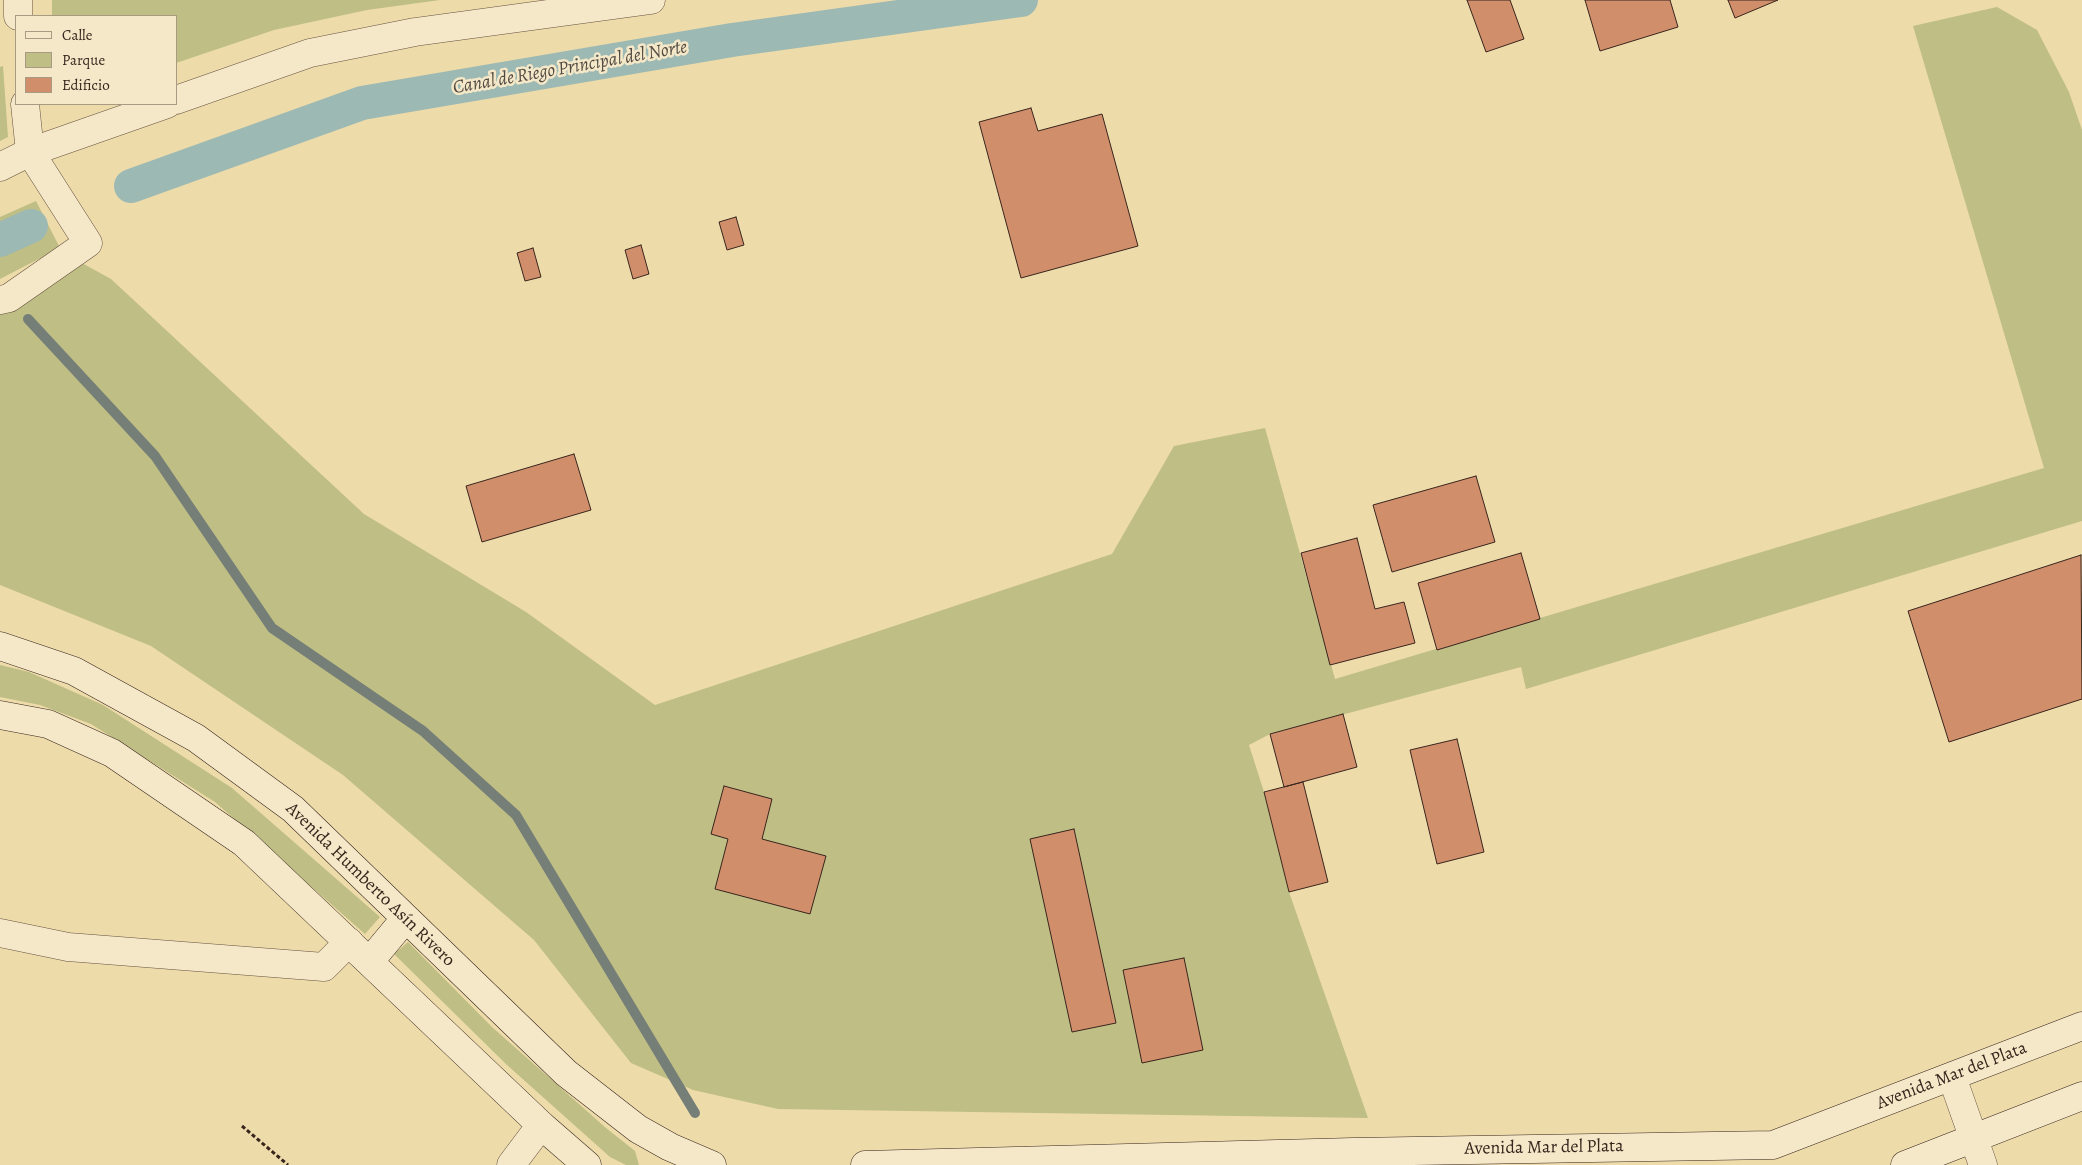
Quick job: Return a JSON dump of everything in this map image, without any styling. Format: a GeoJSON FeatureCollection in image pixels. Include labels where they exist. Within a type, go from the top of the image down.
{"type":"FeatureCollection","features":[{"type":"Feature","properties":{"kind":"street"},"geometry":{"type":"LineString","coordinates":[[18,0],[18,15]]}},
{"type":"Feature","properties":{"kind":"street"},"geometry":{"type":"LineString","coordinates":[[178,99],[310,53],[415,32],[651,0]]}},
{"type":"Feature","properties":{"kind":"street"},"geometry":{"type":"LineString","coordinates":[[0,300],[9,298],[88,243],[30,152],[24,105]]}},
{"type":"Feature","properties":{"kind":"street"},"geometry":{"type":"LineString","coordinates":[[0,167],[30,152],[164,105]]}},
{"type":"Feature","properties":{"kind":"street","name":"Avenida Humberto Asín Rivero"},"geometry":{"type":"LineString","coordinates":[[0,646],[74,671],[196,738],[293,809],[405,919],[566,1072],[638,1129],[670,1147],[712,1165]]}},
{"type":"Feature","properties":{"kind":"street"},"geometry":{"type":"LineString","coordinates":[[0,715],[48,724],[112,753],[244,843],[541,1125],[587,1165]]}},
{"type":"Feature","properties":{"kind":"street"},"geometry":{"type":"LineString","coordinates":[[370,961],[405,919]]}},
{"type":"Feature","properties":{"kind":"street"},"geometry":{"type":"LineString","coordinates":[[0,933],[68,946],[324,967],[349,942]]}},
{"type":"Feature","properties":{"kind":"street","name":"Avenida Mar del Plata"},"geometry":{"type":"LineString","coordinates":[[865,1165],[1353,1152],[1773,1145],[2082,1026]]}},
{"type":"Feature","properties":{"kind":"street"},"geometry":{"type":"LineString","coordinates":[[1952,1077],[1983,1165]]}},
{"type":"Feature","properties":{"kind":"street"},"geometry":{"type":"LineString","coordinates":[[1905,1165],[2082,1096]]}},
{"type":"Feature","properties":{"kind":"street"},"geometry":{"type":"LineString","coordinates":[[511,1165],[541,1125]]}},
{"type":"Feature","properties":{"kind":"path"},"geometry":{"type":"LineString","coordinates":[[242,1126],[288,1165]]}},
{"type":"Feature","properties":{"kind":"green space"},"geometry":{"type":"Polygon","coordinates":[[[52,0],[440,0],[367,10],[274,30],[178,62],[178,15],[52,15],[52,0]]]}},
{"type":"Feature","properties":{"kind":"green space"},"geometry":{"type":"Polygon","coordinates":[[[1997,7],[2037,30],[2069,92],[2082,130],[2082,521],[1526,689],[1521,667],[1270,734],[1249,745],[1264,792],[1289,892],[1368,1118],[778,1109],[693,1090],[631,1063],[534,940],[343,775],[151,646],[0,585],[0,313],[80,262],[111,279],[364,514],[526,612],[655,705],[1112,554],[1174,446],[1265,428],[1335,679],[2044,468],[1913,26],[1997,7]]]}},
{"type":"Feature","properties":{"kind":"green space"},"geometry":{"type":"Polygon","coordinates":[[[3,66],[8,137],[0,141],[0,67],[3,66]]]}},
{"type":"Feature","properties":{"kind":"green space"},"geometry":{"type":"Polygon","coordinates":[[[36,201],[60,248],[0,279],[0,217],[36,201]]]}},
{"type":"Feature","properties":{"kind":"green space"},"geometry":{"type":"Polygon","coordinates":[[[0,665],[29,672],[103,705],[232,788],[380,917],[365,934],[215,802],[91,724],[40,705],[0,697],[0,665]]]}},
{"type":"Feature","properties":{"kind":"green space"},"geometry":{"type":"Polygon","coordinates":[[[408,942],[492,1027],[606,1128],[635,1151],[639,1165],[626,1165],[610,1157],[507,1065],[394,954],[408,942]]]}},
{"type":"Feature","properties":{"kind":"building"},"geometry":{"type":"Polygon","coordinates":[[[1467,0],[1510,0],[1524,39],[1486,52],[1467,0]]]}},
{"type":"Feature","properties":{"kind":"building"},"geometry":{"type":"Polygon","coordinates":[[[1585,0],[1670,0],[1678,27],[1600,51],[1585,0]]]}},
{"type":"Feature","properties":{"kind":"building"},"geometry":{"type":"Polygon","coordinates":[[[1728,0],[1778,0],[1735,18],[1728,0]]]}},
{"type":"Feature","properties":{"kind":"building"},"geometry":{"type":"Polygon","coordinates":[[[1031,108],[1038,131],[1102,114],[1138,246],[1021,278],[979,122],[1031,108]]]}},
{"type":"Feature","properties":{"kind":"building"},"geometry":{"type":"Polygon","coordinates":[[[736,217],[744,245],[727,250],[719,222],[736,217]]]}},
{"type":"Feature","properties":{"kind":"building"},"geometry":{"type":"Polygon","coordinates":[[[641,245],[649,274],[633,279],[625,250],[641,245]]]}},
{"type":"Feature","properties":{"kind":"building"},"geometry":{"type":"Polygon","coordinates":[[[533,248],[541,277],[525,281],[517,253],[533,248]]]}},
{"type":"Feature","properties":{"kind":"building"},"geometry":{"type":"Polygon","coordinates":[[[574,454],[591,510],[482,542],[466,486],[574,454]]]}},
{"type":"Feature","properties":{"kind":"building"},"geometry":{"type":"Polygon","coordinates":[[[1476,476],[1495,542],[1392,572],[1373,505],[1476,476]]]}},
{"type":"Feature","properties":{"kind":"building"},"geometry":{"type":"Polygon","coordinates":[[[1357,538],[1375,609],[1404,602],[1415,643],[1330,665],[1301,553],[1357,538]]]}},
{"type":"Feature","properties":{"kind":"building"},"geometry":{"type":"Polygon","coordinates":[[[1521,553],[1540,619],[1437,650],[1418,583],[1521,553]]]}},
{"type":"Feature","properties":{"kind":"building"},"geometry":{"type":"Polygon","coordinates":[[[2081,555],[2082,699],[1949,742],[1908,611],[2081,555]]]}},
{"type":"Feature","properties":{"kind":"building"},"geometry":{"type":"Polygon","coordinates":[[[1343,714],[1357,767],[1284,787],[1270,734],[1343,714]]]}},
{"type":"Feature","properties":{"kind":"building"},"geometry":{"type":"Polygon","coordinates":[[[1457,739],[1484,852],[1437,864],[1410,750],[1457,739]]]}},
{"type":"Feature","properties":{"kind":"building"},"geometry":{"type":"Polygon","coordinates":[[[1303,782],[1328,882],[1289,892],[1264,792],[1303,782]]]}},
{"type":"Feature","properties":{"kind":"building"},"geometry":{"type":"Polygon","coordinates":[[[724,786],[772,799],[762,839],[826,856],[810,914],[715,889],[728,839],[711,834],[724,786]]]}},
{"type":"Feature","properties":{"kind":"building"},"geometry":{"type":"Polygon","coordinates":[[[1074,829],[1116,1023],[1072,1032],[1030,839],[1074,829]]]}},
{"type":"Feature","properties":{"kind":"building"},"geometry":{"type":"Polygon","coordinates":[[[1184,958],[1203,1050],[1142,1063],[1123,970],[1184,958]]]}},
{"type":"Feature","properties":{"kind":"waterway","name":"Canal de Riego Principal del Norte"},"geometry":{"type":"LineString","coordinates":[[131,186],[362,103],[732,40],[1021,0]]}},
{"type":"Feature","properties":{"kind":"waterway","name":"Canal de Riego Principal del Norte"},"geometry":{"type":"LineString","coordinates":[[0,240],[31,226]]}},
{"type":"Feature","properties":{"kind":"waterway"},"geometry":{"type":"LineString","coordinates":[[28,319],[155,456],[272,628],[423,731],[516,815],[695,1113]]}}]}
